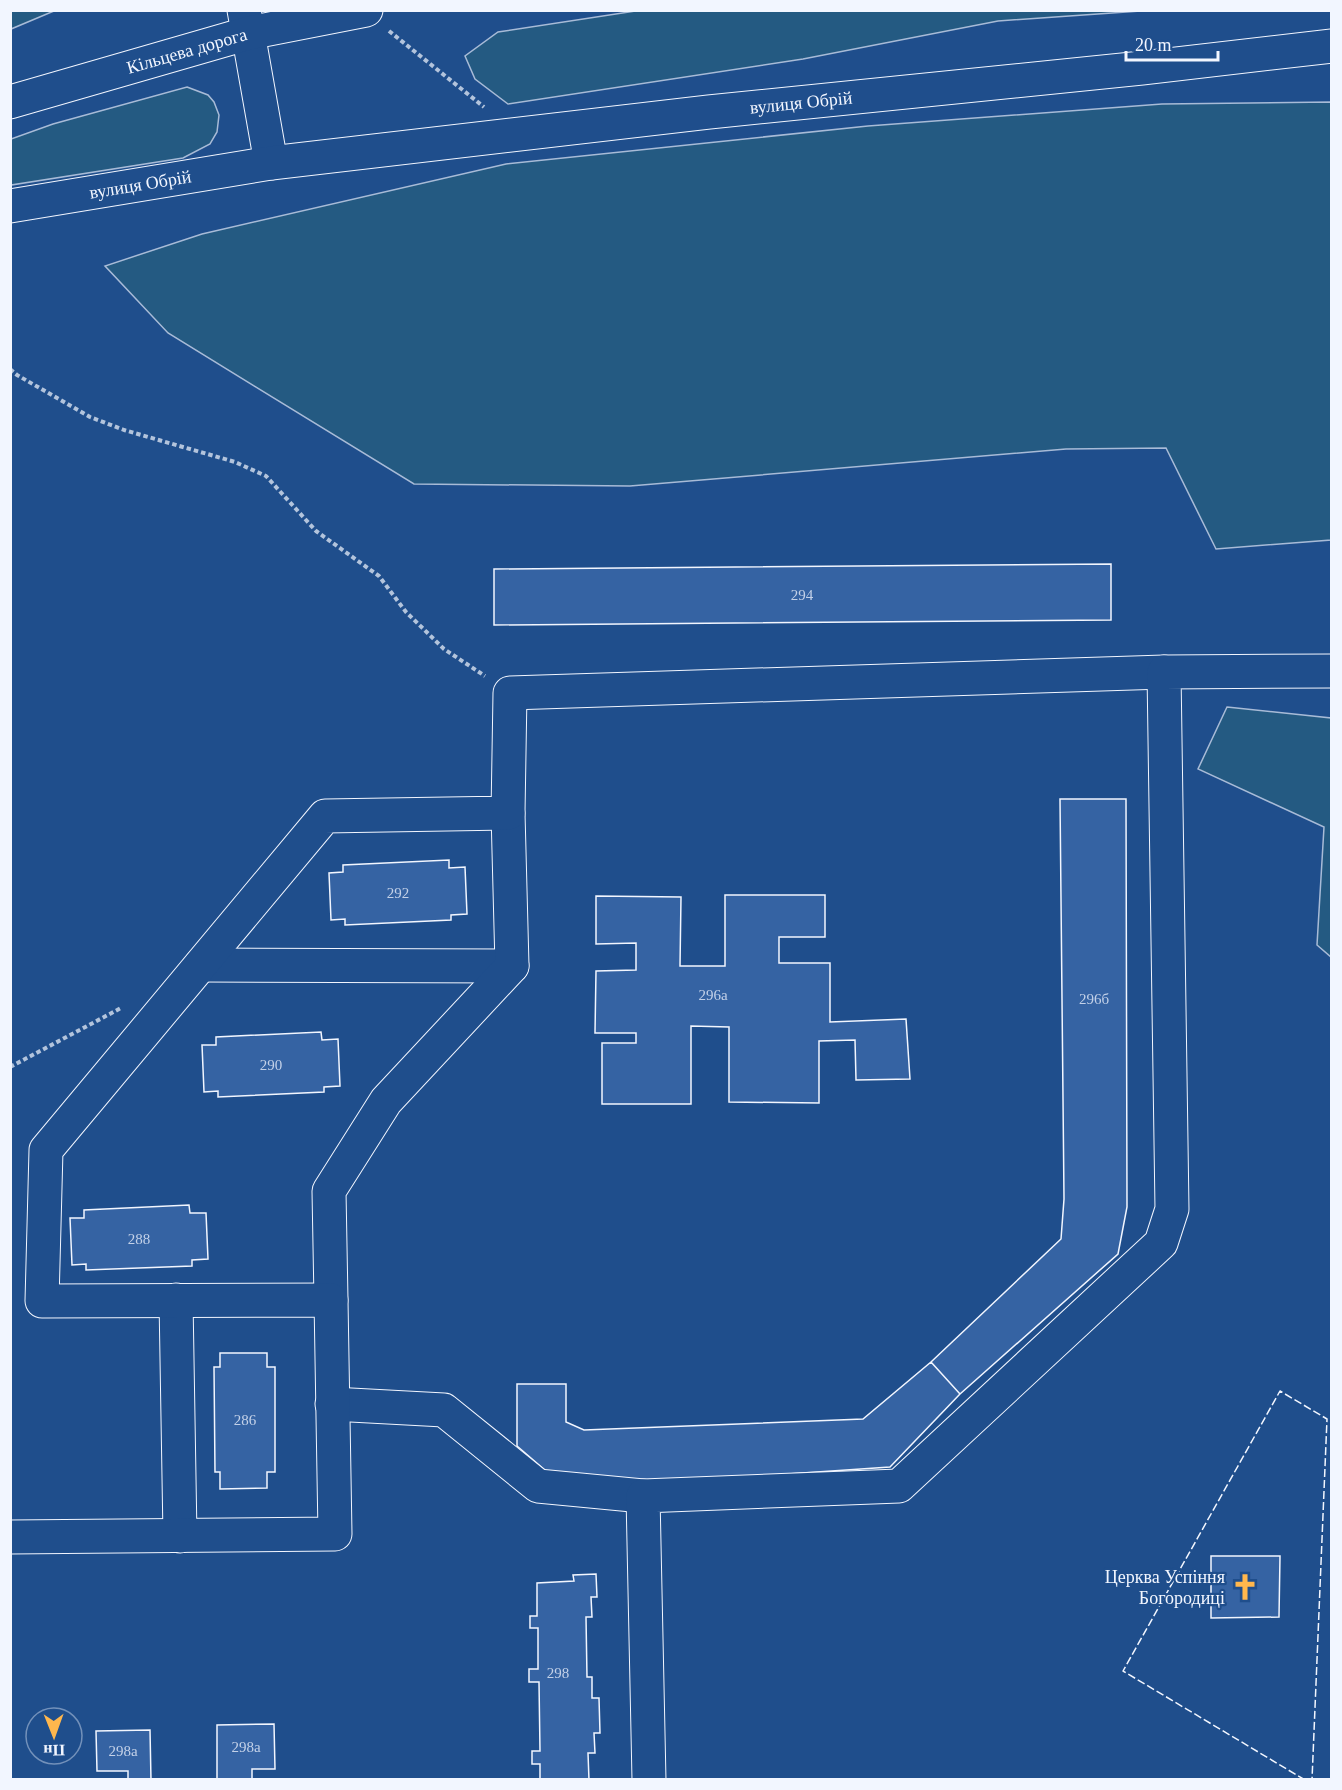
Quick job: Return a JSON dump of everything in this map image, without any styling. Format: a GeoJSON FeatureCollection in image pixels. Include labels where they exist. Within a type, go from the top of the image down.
{"type":"FeatureCollection","features":[{"type":"Feature","properties":{"kind":"main road","name":"Кільцева дорога"},"geometry":{"type":"LineString","coordinates":[[10,102],[246,22],[366,10]]}},
{"type":"Feature","properties":{"kind":"main road"},"geometry":{"type":"LineString","coordinates":[[246,22],[271,162]]}},
{"type":"Feature","properties":{"kind":"main road","name":"вулиця Обрій"},"geometry":{"type":"LineString","coordinates":[[10,206],[271,162],[709,112],[1142,68],[1332,46]]}},
{"type":"Feature","properties":{"kind":"main road"},"geometry":{"type":"LineString","coordinates":[[10,1537],[335,1534],[329,1191],[386,1101],[512,966],[508,813],[510,693],[1164,672],[1332,671]]}},
{"type":"Feature","properties":{"kind":"main road"},"geometry":{"type":"LineString","coordinates":[[333,1404],[444,1410],[538,1486],[643,1496],[900,1486],[1161,1243],[1172,1209],[1164,672]]}},
{"type":"Feature","properties":{"kind":"main road"},"geometry":{"type":"LineString","coordinates":[[331,1300],[42,1301],[46,1150],[326,816],[508,813]]}},
{"type":"Feature","properties":{"kind":"main road"},"geometry":{"type":"LineString","coordinates":[[201,965],[512,966]]}},
{"type":"Feature","properties":{"kind":"main road"},"geometry":{"type":"LineString","coordinates":[[176,1300],[180,1536]]}},
{"type":"Feature","properties":{"kind":"main road"},"geometry":{"type":"LineString","coordinates":[[643,1496],[649,1779]]}},
{"type":"Feature","properties":{"kind":"path"},"geometry":{"type":"LineString","coordinates":[[10,369],[90,417],[124,430],[235,462],[266,476],[316,531],[379,576],[406,612],[444,649],[510,693]]}},
{"type":"Feature","properties":{"kind":"path"},"geometry":{"type":"LineString","coordinates":[[10,1067],[131,1002]]}},
{"type":"Feature","properties":{"kind":"shaded area"},"geometry":{"type":"Polygon","coordinates":[[[11,10],[54,10],[54,11],[11,29],[11,10]]]}},
{"type":"Feature","properties":{"kind":"shaded area"},"geometry":{"type":"Polygon","coordinates":[[[642,10],[1140,11],[998,21],[803,59],[508,104],[475,79],[465,56],[498,32],[642,10]]]}},
{"type":"Feature","properties":{"kind":"shaded area"},"geometry":{"type":"Polygon","coordinates":[[[187,87],[208,95],[214,102],[219,115],[217,132],[210,144],[183,158],[11,185],[11,139],[53,124],[187,87]]]}},
{"type":"Feature","properties":{"kind":"shaded area"},"geometry":{"type":"Polygon","coordinates":[[[1331,102],[1331,540],[1216,549],[1166,448],[1066,449],[630,486],[414,484],[168,333],[105,266],[202,234],[506,164],[868,126],[1162,104],[1331,102]]]}},
{"type":"Feature","properties":{"kind":"shaded area"},"geometry":{"type":"Polygon","coordinates":[[[1227,707],[1331,718],[1331,957],[1317,945],[1324,827],[1198,769],[1227,707]]]}},
{"type":"Feature","properties":{"kind":"building"},"geometry":{"type":"Polygon","coordinates":[[[1111,564],[1111,620],[494,625],[494,569],[1111,564]]]}},
{"type":"Feature","properties":{"kind":"building"},"geometry":{"type":"Polygon","coordinates":[[[1060,799],[1126,799],[1127,1207],[1118,1254],[960,1394],[931,1362],[1061,1239],[1064,1199],[1060,799]]]}},
{"type":"Feature","properties":{"kind":"building"},"geometry":{"type":"Polygon","coordinates":[[[449,860],[449,868],[465,867],[467,914],[451,915],[451,920],[345,925],[345,919],[331,920],[329,873],[343,872],[343,865],[449,860]]]}},
{"type":"Feature","properties":{"kind":"building"},"geometry":{"type":"Polygon","coordinates":[[[725,895],[825,895],[825,937],[779,937],[779,963],[830,963],[830,1022],[906,1019],[910,1079],[856,1080],[855,1040],[819,1041],[819,1103],[729,1102],[729,1027],[691,1026],[691,1104],[602,1104],[602,1043],[636,1043],[636,1033],[595,1033],[596,971],[636,970],[636,943],[596,944],[596,896],[681,897],[680,966],[725,966],[725,895]]]}},
{"type":"Feature","properties":{"kind":"building"},"geometry":{"type":"Polygon","coordinates":[[[321,1032],[322,1040],[338,1039],[340,1086],[324,1087],[324,1092],[218,1097],[218,1091],[204,1092],[202,1045],[216,1045],[216,1037],[321,1032]]]}},
{"type":"Feature","properties":{"kind":"building"},"geometry":{"type":"Polygon","coordinates":[[[189,1205],[190,1213],[206,1213],[208,1259],[192,1260],[192,1266],[86,1270],[86,1264],[72,1265],[70,1218],[84,1218],[84,1210],[189,1205]]]}},
{"type":"Feature","properties":{"kind":"building"},"geometry":{"type":"Polygon","coordinates":[[[220,1353],[267,1353],[267,1367],[275,1367],[275,1472],[267,1472],[267,1488],[220,1489],[220,1472],[215,1472],[214,1367],[220,1367],[220,1353]]]}},
{"type":"Feature","properties":{"kind":"building"},"geometry":{"type":"Polygon","coordinates":[[[931,1362],[960,1394],[890,1467],[567,1489],[517,1446],[517,1384],[566,1384],[566,1422],[584,1430],[863,1419],[931,1362]]]}},
{"type":"Feature","properties":{"kind":"building","name":"Церква Успіння Богородиці"},"geometry":{"type":"Polygon","coordinates":[[[1211,1556],[1280,1556],[1279,1617],[1211,1618],[1211,1556]]]}},
{"type":"Feature","properties":{"kind":"building"},"geometry":{"type":"Polygon","coordinates":[[[596,1574],[597,1597],[591,1597],[592,1617],[586,1617],[587,1677],[592,1677],[592,1698],[599,1698],[600,1733],[594,1733],[595,1753],[588,1753],[589,1780],[540,1780],[540,1764],[532,1764],[532,1751],[540,1751],[539,1682],[529,1682],[529,1669],[538,1669],[538,1628],[530,1628],[530,1616],[537,1616],[537,1583],[574,1581],[573,1575],[596,1574]]]}},
{"type":"Feature","properties":{"kind":"building"},"geometry":{"type":"Polygon","coordinates":[[[274,1724],[275,1769],[252,1769],[252,1780],[217,1780],[217,1725],[274,1724]]]}},
{"type":"Feature","properties":{"kind":"building"},"geometry":{"type":"Polygon","coordinates":[[[150,1730],[151,1780],[128,1780],[128,1771],[97,1771],[96,1731],[150,1730]]]}},
{"type":"Feature","properties":{"kind":"fence"},"geometry":{"type":"LineString","coordinates":[[1305,1780],[1123,1671],[1280,1391],[1327,1419],[1312,1780]]}},
{"type":"Feature","properties":{"kind":"place","name":"Церква Успіння Богородиці"},"geometry":{"type":"Point","coordinates":[1245,1587]}}]}
